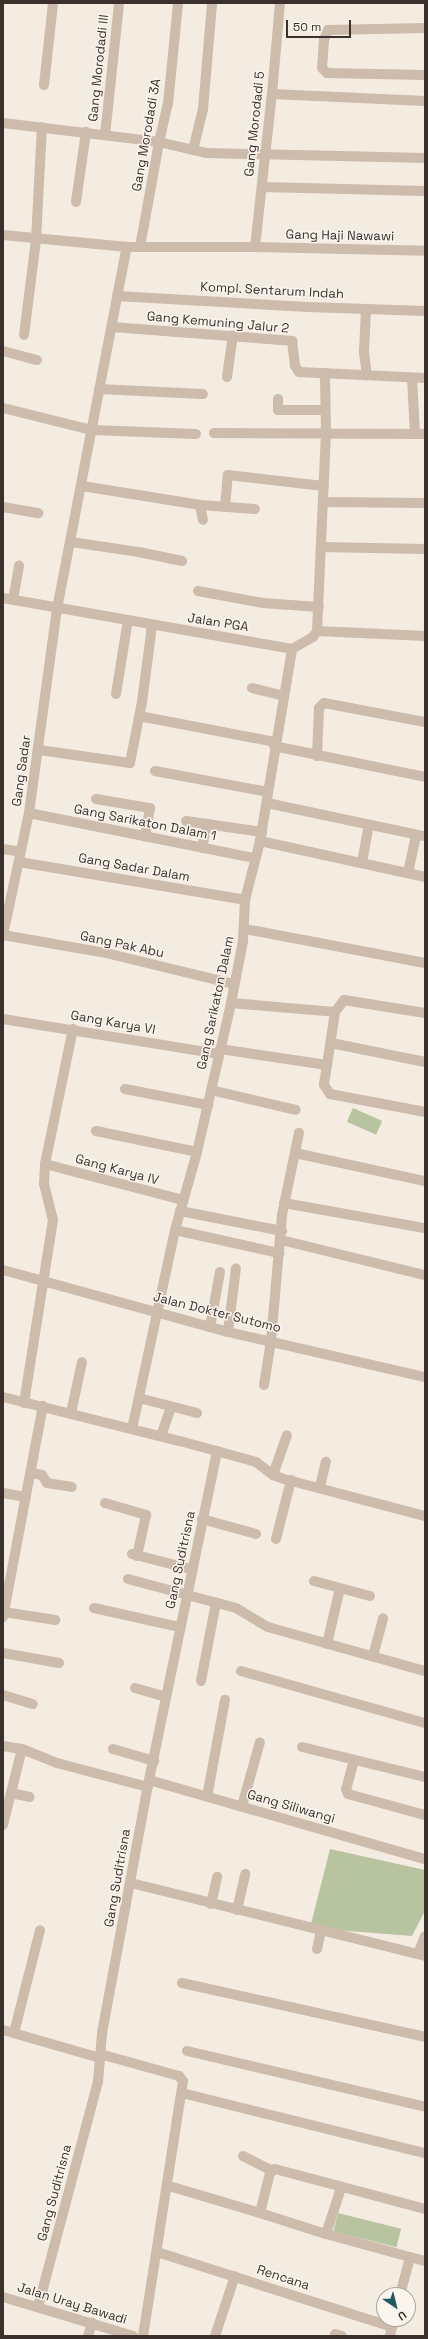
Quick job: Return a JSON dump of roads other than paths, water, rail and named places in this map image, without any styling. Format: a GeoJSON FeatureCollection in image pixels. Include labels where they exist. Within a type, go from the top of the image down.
{"type":"FeatureCollection","features":[{"type":"Feature","properties":{"kind":"street"},"geometry":{"type":"LineString","coordinates":[[44,84],[53,3]]}},
{"type":"Feature","properties":{"kind":"street","name":"Gang Morodadi III"},"geometry":{"type":"LineString","coordinates":[[105,135],[119,3]]}},
{"type":"Feature","properties":{"kind":"street","name":"Gang Morodadi 3A"},"geometry":{"type":"LineString","coordinates":[[140,247],[159,142],[168,104],[178,3]]}},
{"type":"Feature","properties":{"kind":"street"},"geometry":{"type":"LineString","coordinates":[[193,150],[203,109],[212,3]]}},
{"type":"Feature","properties":{"kind":"street","name":"Gang Morodadi 5"},"geometry":{"type":"LineString","coordinates":[[255,247],[266,154],[280,3]]}},
{"type":"Feature","properties":{"kind":"street"},"geometry":{"type":"LineString","coordinates":[[425,28],[328,30],[324,40],[322,68],[327,73],[425,75]]}},
{"type":"Feature","properties":{"kind":"street"},"geometry":{"type":"LineString","coordinates":[[272,94],[425,101]]}},
{"type":"Feature","properties":{"kind":"street"},"geometry":{"type":"LineString","coordinates":[[3,123],[159,142],[193,150],[266,154],[425,158]]}},
{"type":"Feature","properties":{"kind":"street"},"geometry":{"type":"LineString","coordinates":[[24,335],[36,240],[42,127]]}},
{"type":"Feature","properties":{"kind":"street"},"geometry":{"type":"LineString","coordinates":[[76,202],[86,132]]}},
{"type":"Feature","properties":{"kind":"street"},"geometry":{"type":"LineString","coordinates":[[262,187],[425,191]]}},
{"type":"Feature","properties":{"kind":"street","name":"Gang Haji Nawawi"},"geometry":{"type":"LineString","coordinates":[[3,235],[36,240],[127,248],[255,247],[425,251]]}},
{"type":"Feature","properties":{"kind":"street","name":"Gang Sadar"},"geometry":{"type":"LineString","coordinates":[[3,935],[29,813],[58,609],[127,248]]}},
{"type":"Feature","properties":{"kind":"street","name":"Kompl. Sentarum Indah"},"geometry":{"type":"LineString","coordinates":[[117,296],[425,311]]}},
{"type":"Feature","properties":{"kind":"street"},"geometry":{"type":"LineString","coordinates":[[366,309],[364,352],[367,375]]}},
{"type":"Feature","properties":{"kind":"street","name":"Gang Kemuning Jalur 2"},"geometry":{"type":"LineString","coordinates":[[112,327],[233,335],[292,341],[298,371],[425,378]]}},
{"type":"Feature","properties":{"kind":"street"},"geometry":{"type":"LineString","coordinates":[[227,377],[233,335]]}},
{"type":"Feature","properties":{"kind":"street"},"geometry":{"type":"LineString","coordinates":[[3,351],[37,360]]}},
{"type":"Feature","properties":{"kind":"street"},"geometry":{"type":"LineString","coordinates":[[292,649],[314,637],[317,631],[326,433],[324,373]]}},
{"type":"Feature","properties":{"kind":"street"},"geometry":{"type":"LineString","coordinates":[[214,433],[420,434],[412,378]]}},
{"type":"Feature","properties":{"kind":"street"},"geometry":{"type":"LineString","coordinates":[[99,389],[202,394]]}},
{"type":"Feature","properties":{"kind":"street"},"geometry":{"type":"LineString","coordinates":[[278,399],[278,410],[325,410]]}},
{"type":"Feature","properties":{"kind":"street"},"geometry":{"type":"LineString","coordinates":[[3,408],[92,430],[196,434]]}},
{"type":"Feature","properties":{"kind":"street"},"geometry":{"type":"LineString","coordinates":[[225,507],[228,475],[323,486]]}},
{"type":"Feature","properties":{"kind":"street"},"geometry":{"type":"LineString","coordinates":[[82,486],[200,505],[255,509]]}},
{"type":"Feature","properties":{"kind":"street"},"geometry":{"type":"LineString","coordinates":[[323,502],[425,503]]}},
{"type":"Feature","properties":{"kind":"street"},"geometry":{"type":"LineString","coordinates":[[200,505],[203,520]]}},
{"type":"Feature","properties":{"kind":"street"},"geometry":{"type":"LineString","coordinates":[[3,507],[38,513]]}},
{"type":"Feature","properties":{"kind":"street"},"geometry":{"type":"LineString","coordinates":[[71,542],[139,552],[182,562]]}},
{"type":"Feature","properties":{"kind":"street"},"geometry":{"type":"LineString","coordinates":[[321,547],[425,549]]}},
{"type":"Feature","properties":{"kind":"street"},"geometry":{"type":"LineString","coordinates":[[8,599],[19,566]]}},
{"type":"Feature","properties":{"kind":"street"},"geometry":{"type":"LineString","coordinates":[[198,591],[263,603],[319,607]]}},
{"type":"Feature","properties":{"kind":"street","name":"Jalan PGA"},"geometry":{"type":"LineString","coordinates":[[8,599],[58,609],[128,620],[152,626],[292,649]]}},
{"type":"Feature","properties":{"kind":"street"},"geometry":{"type":"LineString","coordinates":[[116,694],[128,620]]}},
{"type":"Feature","properties":{"kind":"street"},"geometry":{"type":"LineString","coordinates":[[39,750],[130,763],[139,716],[152,626]]}},
{"type":"Feature","properties":{"kind":"street"},"geometry":{"type":"LineString","coordinates":[[317,631],[425,636]]}},
{"type":"Feature","properties":{"kind":"street","name":"Gang Sarikaton Dalam"},"geometry":{"type":"LineString","coordinates":[[132,1429],[175,1230],[198,1152],[219,1051],[231,1003],[245,929],[243,918],[245,900],[261,837],[275,744],[292,649]]}},
{"type":"Feature","properties":{"kind":"street"},"geometry":{"type":"LineString","coordinates":[[252,688],[284,696]]}},
{"type":"Feature","properties":{"kind":"street"},"geometry":{"type":"LineString","coordinates":[[317,756],[319,708],[324,703],[425,722]]}},
{"type":"Feature","properties":{"kind":"street"},"geometry":{"type":"LineString","coordinates":[[139,716],[275,744],[317,756],[425,777]]}},
{"type":"Feature","properties":{"kind":"street"},"geometry":{"type":"LineString","coordinates":[[155,771],[268,792]]}},
{"type":"Feature","properties":{"kind":"street"},"geometry":{"type":"LineString","coordinates":[[96,799],[150,808],[145,837]]}},
{"type":"Feature","properties":{"kind":"street"},"geometry":{"type":"LineString","coordinates":[[267,803],[419,835],[408,873]]}},
{"type":"Feature","properties":{"kind":"street","name":"Gang Sarikaton Dalam 1"},"geometry":{"type":"LineString","coordinates":[[29,813],[255,858]]}},
{"type":"Feature","properties":{"kind":"street"},"geometry":{"type":"LineString","coordinates":[[186,821],[207,824],[362,863],[425,877]]}},
{"type":"Feature","properties":{"kind":"street"},"geometry":{"type":"LineString","coordinates":[[202,848],[207,824]]}},
{"type":"Feature","properties":{"kind":"street"},"geometry":{"type":"LineString","coordinates":[[362,863],[369,825]]}},
{"type":"Feature","properties":{"kind":"street","name":"Gang Sadar Dalam"},"geometry":{"type":"LineString","coordinates":[[3,849],[20,857],[245,900]]}},
{"type":"Feature","properties":{"kind":"street"},"geometry":{"type":"LineString","coordinates":[[245,929],[425,963]]}},
{"type":"Feature","properties":{"kind":"street","name":"Gang Pak Abu"},"geometry":{"type":"LineString","coordinates":[[3,935],[106,953],[234,984]]}},
{"type":"Feature","properties":{"kind":"street"},"geometry":{"type":"LineString","coordinates":[[425,1013],[348,1000],[341,1002],[335,1012],[324,1085],[330,1094],[425,1112]]}},
{"type":"Feature","properties":{"kind":"street"},"geometry":{"type":"LineString","coordinates":[[231,1003],[335,1012]]}},
{"type":"Feature","properties":{"kind":"street","name":"Gang Karya VI"},"geometry":{"type":"LineString","coordinates":[[3,1018],[219,1051],[327,1065]]}},
{"type":"Feature","properties":{"kind":"street"},"geometry":{"type":"LineString","coordinates":[[24,1403],[42,1281],[53,1220],[44,1184],[45,1164],[73,1029]]}},
{"type":"Feature","properties":{"kind":"street"},"geometry":{"type":"LineString","coordinates":[[331,1043],[425,1062]]}},
{"type":"Feature","properties":{"kind":"street"},"geometry":{"type":"LineString","coordinates":[[125,1090],[208,1105]]}},
{"type":"Feature","properties":{"kind":"street"},"geometry":{"type":"LineString","coordinates":[[211,1090],[296,1110]]}},
{"type":"Feature","properties":{"kind":"street"},"geometry":{"type":"LineString","coordinates":[[96,1131],[198,1152]]}},
{"type":"Feature","properties":{"kind":"street"},"geometry":{"type":"LineString","coordinates":[[264,1385],[271,1341],[284,1203],[299,1133]]}},
{"type":"Feature","properties":{"kind":"street"},"geometry":{"type":"LineString","coordinates":[[295,1153],[425,1181]]}},
{"type":"Feature","properties":{"kind":"street","name":"Gang Karya IV"},"geometry":{"type":"LineString","coordinates":[[45,1164],[183,1200]]}},
{"type":"Feature","properties":{"kind":"street"},"geometry":{"type":"LineString","coordinates":[[284,1203],[425,1228]]}},
{"type":"Feature","properties":{"kind":"street"},"geometry":{"type":"LineString","coordinates":[[180,1211],[282,1236],[425,1275]]}},
{"type":"Feature","properties":{"kind":"street"},"geometry":{"type":"LineString","coordinates":[[175,1230],[279,1253]]}},
{"type":"Feature","properties":{"kind":"street"},"geometry":{"type":"LineString","coordinates":[[228,1332],[236,1268]]}},
{"type":"Feature","properties":{"kind":"street","name":"Jalan Dokter Sutomo"},"geometry":{"type":"LineString","coordinates":[[3,1270],[228,1332],[425,1377]]}},
{"type":"Feature","properties":{"kind":"street"},"geometry":{"type":"LineString","coordinates":[[210,1327],[220,1272]]}},
{"type":"Feature","properties":{"kind":"street"},"geometry":{"type":"LineString","coordinates":[[71,1413],[82,1362]]}},
{"type":"Feature","properties":{"kind":"street"},"geometry":{"type":"LineString","coordinates":[[3,1398],[44,1406],[217,1451],[259,1463],[273,1475],[425,1516]]}},
{"type":"Feature","properties":{"kind":"street"},"geometry":{"type":"LineString","coordinates":[[139,1398],[197,1413]]}},
{"type":"Feature","properties":{"kind":"street"},"geometry":{"type":"LineString","coordinates":[[44,1406],[4,1612],[55,1620]]}},
{"type":"Feature","properties":{"kind":"street"},"geometry":{"type":"LineString","coordinates":[[162,1436],[171,1407]]}},
{"type":"Feature","properties":{"kind":"street"},"geometry":{"type":"LineString","coordinates":[[273,1475],[287,1435]]}},
{"type":"Feature","properties":{"kind":"street","name":"Gang Suditrisna"},"geometry":{"type":"LineString","coordinates":[[38,2307],[95,2096],[101,2067],[100,2056],[148,1784],[154,1761],[191,1569],[217,1451]]}},
{"type":"Feature","properties":{"kind":"street"},"geometry":{"type":"LineString","coordinates":[[320,1487],[326,1462]]}},
{"type":"Feature","properties":{"kind":"street"},"geometry":{"type":"LineString","coordinates":[[31,1474],[42,1475],[47,1483],[72,1486]]}},
{"type":"Feature","properties":{"kind":"street"},"geometry":{"type":"LineString","coordinates":[[276,1539],[291,1480]]}},
{"type":"Feature","properties":{"kind":"street"},"geometry":{"type":"LineString","coordinates":[[3,1493],[26,1497]]}},
{"type":"Feature","properties":{"kind":"street"},"geometry":{"type":"LineString","coordinates":[[105,1503],[146,1515],[134,1555],[191,1569]]}},
{"type":"Feature","properties":{"kind":"street"},"geometry":{"type":"LineString","coordinates":[[202,1519],[256,1534]]}},
{"type":"Feature","properties":{"kind":"street"},"geometry":{"type":"LineString","coordinates":[[128,1579],[216,1602],[242,1611],[261,1625],[425,1671]]}},
{"type":"Feature","properties":{"kind":"street"},"geometry":{"type":"LineString","coordinates":[[314,1581],[370,1596]]}},
{"type":"Feature","properties":{"kind":"street"},"geometry":{"type":"LineString","coordinates":[[327,1644],[340,1588]]}},
{"type":"Feature","properties":{"kind":"street"},"geometry":{"type":"LineString","coordinates":[[201,1681],[216,1602]]}},
{"type":"Feature","properties":{"kind":"street"},"geometry":{"type":"LineString","coordinates":[[94,1608],[180,1627]]}},
{"type":"Feature","properties":{"kind":"street"},"geometry":{"type":"LineString","coordinates":[[373,1656],[383,1618]]}},
{"type":"Feature","properties":{"kind":"street"},"geometry":{"type":"LineString","coordinates":[[3,1653],[59,1663]]}},
{"type":"Feature","properties":{"kind":"street"},"geometry":{"type":"LineString","coordinates":[[241,1671],[425,1723]]}},
{"type":"Feature","properties":{"kind":"street"},"geometry":{"type":"LineString","coordinates":[[135,1688],[166,1696]]}},
{"type":"Feature","properties":{"kind":"street"},"geometry":{"type":"LineString","coordinates":[[3,1696],[33,1704]]}},
{"type":"Feature","properties":{"kind":"street"},"geometry":{"type":"LineString","coordinates":[[207,1797],[225,1700]]}},
{"type":"Feature","properties":{"kind":"street"},"geometry":{"type":"LineString","coordinates":[[242,1806],[260,1742]]}},
{"type":"Feature","properties":{"kind":"street","name":"Gang Siliwangi"},"geometry":{"type":"LineString","coordinates":[[3,1746],[22,1749],[57,1763],[242,1806],[425,1859]]}},
{"type":"Feature","properties":{"kind":"street"},"geometry":{"type":"LineString","coordinates":[[302,1747],[425,1777]]}},
{"type":"Feature","properties":{"kind":"street"},"geometry":{"type":"LineString","coordinates":[[3,1825],[22,1749]]}},
{"type":"Feature","properties":{"kind":"street"},"geometry":{"type":"LineString","coordinates":[[113,1749],[154,1761]]}},
{"type":"Feature","properties":{"kind":"street"},"geometry":{"type":"LineString","coordinates":[[354,1760],[346,1789],[348,1794],[425,1816]]}},
{"type":"Feature","properties":{"kind":"street"},"geometry":{"type":"LineString","coordinates":[[11,1793],[30,1797]]}},
{"type":"Feature","properties":{"kind":"street"},"geometry":{"type":"LineString","coordinates":[[237,1910],[245,1874]]}},
{"type":"Feature","properties":{"kind":"street"},"geometry":{"type":"LineString","coordinates":[[211,1904],[217,1877]]}},
{"type":"Feature","properties":{"kind":"street"},"geometry":{"type":"LineString","coordinates":[[131,1883],[422,1955],[425,1936]]}},
{"type":"Feature","properties":{"kind":"street"},"geometry":{"type":"LineString","coordinates":[[14,2033],[40,1930]]}},
{"type":"Feature","properties":{"kind":"street"},"geometry":{"type":"LineString","coordinates":[[317,1949],[321,1930]]}},
{"type":"Feature","properties":{"kind":"street"},"geometry":{"type":"LineString","coordinates":[[182,1983],[425,2037]]}},
{"type":"Feature","properties":{"kind":"street"},"geometry":{"type":"LineString","coordinates":[[3,2030],[180,2077],[183,2080],[169,2186],[143,2336]]}},
{"type":"Feature","properties":{"kind":"street"},"geometry":{"type":"LineString","coordinates":[[187,2051],[425,2107]]}},
{"type":"Feature","properties":{"kind":"street"},"geometry":{"type":"LineString","coordinates":[[182,2093],[425,2153]]}},
{"type":"Feature","properties":{"kind":"street"},"geometry":{"type":"LineString","coordinates":[[243,2156],[271,2170],[425,2209]]}},
{"type":"Feature","properties":{"kind":"street"},"geometry":{"type":"LineString","coordinates":[[260,2213],[271,2170]]}},
{"type":"Feature","properties":{"kind":"street"},"geometry":{"type":"LineString","coordinates":[[169,2186],[326,2234],[425,2261]]}},
{"type":"Feature","properties":{"kind":"street"},"geometry":{"type":"LineString","coordinates":[[326,2234],[341,2188]]}},
{"type":"Feature","properties":{"kind":"street","name":"Rencana"},"geometry":{"type":"LineString","coordinates":[[157,2252],[376,2322]]}},
{"type":"Feature","properties":{"kind":"street"},"geometry":{"type":"LineString","coordinates":[[402,2287],[410,2257]]}},
{"type":"Feature","properties":{"kind":"street"},"geometry":{"type":"LineString","coordinates":[[215,2336],[235,2276]]}},
{"type":"Feature","properties":{"kind":"street","name":"Jalan Uray Bawadi"},"geometry":{"type":"LineString","coordinates":[[3,2297],[133,2336]]}},
{"type":"Feature","properties":{"kind":"street"},"geometry":{"type":"LineString","coordinates":[[88,2336],[92,2323]]}}]}
